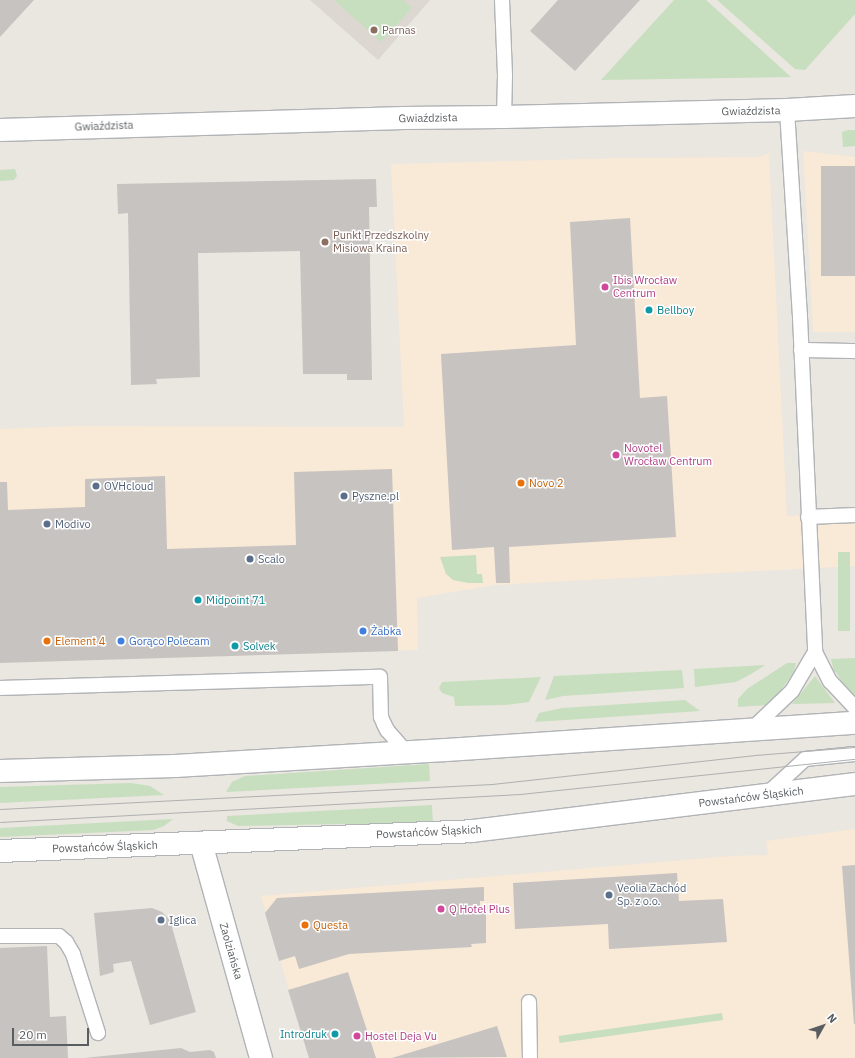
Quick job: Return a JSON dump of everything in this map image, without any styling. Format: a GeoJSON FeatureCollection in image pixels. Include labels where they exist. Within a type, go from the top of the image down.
{"type":"FeatureCollection","features":[{"type":"Feature","properties":{"kind":"main road","name":"Gwiaździsta"},"geometry":{"type":"LineString","coordinates":[[0,130],[404,118],[787,110],[855,106]]}},
{"type":"Feature","properties":{"kind":"main road"},"geometry":{"type":"LineString","coordinates":[[0,771],[176,766],[855,723]]}},
{"type":"Feature","properties":{"kind":"main road","name":"Powstańców Śląskich"},"geometry":{"type":"LineString","coordinates":[[0,851],[472,831],[855,784]]}},
{"type":"Feature","properties":{"kind":"main road","name":"Zaolziańska"},"geometry":{"type":"LineString","coordinates":[[201,843],[261,1058]]}},
{"type":"Feature","properties":{"kind":"lane"},"geometry":{"type":"LineString","coordinates":[[502,0],[505,76],[504,117]]}},
{"type":"Feature","properties":{"kind":"lane"},"geometry":{"type":"LineString","coordinates":[[787,110],[801,350],[815,652],[830,680],[855,708]]}},
{"type":"Feature","properties":{"kind":"lane"},"geometry":{"type":"LineString","coordinates":[[801,350],[855,351]]}},
{"type":"Feature","properties":{"kind":"lane"},"geometry":{"type":"LineString","coordinates":[[808,517],[855,514]]}},
{"type":"Feature","properties":{"kind":"lane"},"geometry":{"type":"LineString","coordinates":[[751,730],[792,691],[815,652]]}},
{"type":"Feature","properties":{"kind":"lane"},"geometry":{"type":"LineString","coordinates":[[0,688],[380,677],[382,717],[387,730],[406,752]]}},
{"type":"Feature","properties":{"kind":"lane"},"geometry":{"type":"LineString","coordinates":[[766,796],[805,759],[855,754]]}},
{"type":"Feature","properties":{"kind":"lane"},"geometry":{"type":"LineString","coordinates":[[0,936],[59,936],[63,939],[73,954],[98,1032]]}},
{"type":"Feature","properties":{"kind":"lane"},"geometry":{"type":"LineString","coordinates":[[529,1002],[530,1058]]}},
{"type":"Feature","properties":{"kind":"shaded area","name":"Parnas"},"geometry":{"type":"Polygon","coordinates":[[[310,0],[430,0],[378,60],[310,0]]]}},
{"type":"Feature","properties":{"kind":"shaded area"},"geometry":{"type":"Polygon","coordinates":[[[803,151],[855,157],[855,332],[813,332],[803,151]]]}},
{"type":"Feature","properties":{"kind":"shaded area"},"geometry":{"type":"Polygon","coordinates":[[[769,153],[787,516],[855,511],[855,566],[495,585],[417,598],[418,650],[0,663],[0,429],[74,426],[404,427],[391,164],[625,158],[760,157],[769,153]]]}},
{"type":"Feature","properties":{"kind":"shaded area"},"geometry":{"type":"Polygon","coordinates":[[[855,829],[855,1058],[309,1058],[261,896],[731,856],[768,855],[766,841],[855,829]]]}},
{"type":"Feature","properties":{"kind":"green space"},"geometry":{"type":"Polygon","coordinates":[[[334,0],[403,0],[412,8],[381,42],[334,0]]]}},
{"type":"Feature","properties":{"kind":"green space"},"geometry":{"type":"Polygon","coordinates":[[[674,0],[706,0],[791,77],[601,80],[674,0]]]}},
{"type":"Feature","properties":{"kind":"green space"},"geometry":{"type":"Polygon","coordinates":[[[717,0],[855,0],[855,14],[805,70],[795,69],[717,0]]]}},
{"type":"Feature","properties":{"kind":"green space"},"geometry":{"type":"Polygon","coordinates":[[[855,130],[855,146],[843,147],[842,132],[855,130]]]}},
{"type":"Feature","properties":{"kind":"green space"},"geometry":{"type":"Polygon","coordinates":[[[15,169],[17,176],[14,180],[0,181],[0,170],[15,169]]]}},
{"type":"Feature","properties":{"kind":"green space"},"geometry":{"type":"Polygon","coordinates":[[[838,552],[850,552],[850,631],[838,631],[838,552]]]}},
{"type":"Feature","properties":{"kind":"green space"},"geometry":{"type":"Polygon","coordinates":[[[476,555],[477,574],[482,574],[483,583],[468,583],[453,580],[446,574],[440,557],[476,555]]]}},
{"type":"Feature","properties":{"kind":"green space"},"geometry":{"type":"Polygon","coordinates":[[[855,658],[855,695],[845,687],[836,672],[834,672],[831,659],[855,658]]]}},
{"type":"Feature","properties":{"kind":"green space"},"geometry":{"type":"Polygon","coordinates":[[[787,663],[796,663],[794,672],[771,701],[766,705],[738,707],[738,699],[747,689],[787,663]]]}},
{"type":"Feature","properties":{"kind":"green space"},"geometry":{"type":"Polygon","coordinates":[[[765,665],[736,682],[695,687],[694,669],[765,665]]]}},
{"type":"Feature","properties":{"kind":"green space"},"geometry":{"type":"Polygon","coordinates":[[[682,670],[684,688],[563,696],[545,700],[554,676],[682,670]]]}},
{"type":"Feature","properties":{"kind":"green space"},"geometry":{"type":"Polygon","coordinates":[[[815,676],[835,703],[792,704],[815,676]]]}},
{"type":"Feature","properties":{"kind":"green space"},"geometry":{"type":"Polygon","coordinates":[[[541,677],[529,702],[505,705],[455,706],[454,697],[442,693],[439,688],[442,682],[541,677]]]}},
{"type":"Feature","properties":{"kind":"green space"},"geometry":{"type":"Polygon","coordinates":[[[685,700],[700,711],[535,722],[539,713],[562,708],[685,700]]]}},
{"type":"Feature","properties":{"kind":"green space"},"geometry":{"type":"Polygon","coordinates":[[[429,764],[430,781],[226,792],[232,782],[245,776],[429,764]]]}},
{"type":"Feature","properties":{"kind":"green space"},"geometry":{"type":"Polygon","coordinates":[[[131,783],[150,786],[164,795],[0,803],[0,787],[131,783]]]}},
{"type":"Feature","properties":{"kind":"green space"},"geometry":{"type":"Polygon","coordinates":[[[432,805],[433,825],[341,824],[238,826],[227,821],[227,816],[432,805]]]}},
{"type":"Feature","properties":{"kind":"green space"},"geometry":{"type":"Polygon","coordinates":[[[173,819],[164,826],[153,830],[0,837],[0,828],[173,819]]]}},
{"type":"Feature","properties":{"kind":"green space"},"geometry":{"type":"Polygon","coordinates":[[[722,1013],[723,1020],[560,1043],[559,1036],[722,1013]]]}},
{"type":"Feature","properties":{"kind":"building"},"geometry":{"type":"Polygon","coordinates":[[[0,0],[34,0],[0,37],[0,0]]]}},
{"type":"Feature","properties":{"kind":"building"},"geometry":{"type":"Polygon","coordinates":[[[558,0],[640,0],[575,71],[530,31],[558,0]]]}},
{"type":"Feature","properties":{"kind":"building"},"geometry":{"type":"Polygon","coordinates":[[[821,166],[855,166],[855,276],[821,276],[821,166]]]}},
{"type":"Feature","properties":{"kind":"building"},"geometry":{"type":"Polygon","coordinates":[[[376,179],[377,207],[369,207],[372,380],[347,380],[347,374],[303,374],[300,251],[198,253],[200,377],[156,379],[157,384],[131,385],[128,213],[118,214],[117,184],[376,179]]]}},
{"type":"Feature","properties":{"kind":"building"},"geometry":{"type":"Polygon","coordinates":[[[630,218],[640,398],[667,396],[676,537],[509,547],[510,583],[496,583],[494,547],[452,550],[441,354],[576,345],[570,222],[630,218]]]}},
{"type":"Feature","properties":{"kind":"building","name":"Midpoint 71"},"geometry":{"type":"Polygon","coordinates":[[[392,469],[398,651],[0,663],[0,482],[7,482],[8,510],[85,507],[85,479],[165,476],[167,549],[296,545],[294,472],[392,469]]]}},
{"type":"Feature","properties":{"kind":"building"},"geometry":{"type":"Polygon","coordinates":[[[855,865],[855,1024],[854,1024],[842,866],[855,865]]]}},
{"type":"Feature","properties":{"kind":"building"},"geometry":{"type":"Polygon","coordinates":[[[677,873],[679,901],[723,899],[727,942],[609,949],[608,924],[515,929],[513,883],[677,873]]]}},
{"type":"Feature","properties":{"kind":"building"},"geometry":{"type":"Polygon","coordinates":[[[484,887],[484,901],[480,901],[480,906],[484,906],[486,910],[486,943],[471,944],[472,947],[349,954],[299,969],[295,956],[279,961],[265,913],[277,898],[484,887]]]}},
{"type":"Feature","properties":{"kind":"building"},"geometry":{"type":"Polygon","coordinates":[[[152,908],[162,912],[170,920],[196,1012],[150,1025],[131,961],[113,964],[114,972],[100,976],[94,913],[152,908]]]}},
{"type":"Feature","properties":{"kind":"building"},"geometry":{"type":"Polygon","coordinates":[[[47,946],[50,1017],[66,1016],[68,1058],[0,1058],[0,948],[47,946]]]}},
{"type":"Feature","properties":{"kind":"building","name":"Introdruk"},"geometry":{"type":"Polygon","coordinates":[[[348,972],[376,1058],[309,1058],[288,990],[348,972]]]}},
{"type":"Feature","properties":{"kind":"building"},"geometry":{"type":"Polygon","coordinates":[[[497,1026],[507,1057],[392,1058],[497,1026]]]}},
{"type":"Feature","properties":{"kind":"building"},"geometry":{"type":"Polygon","coordinates":[[[181,1048],[190,1052],[210,1050],[214,1052],[216,1058],[84,1058],[181,1048]]]}},
{"type":"Feature","properties":{"kind":"tram line"},"geometry":{"type":"LineString","coordinates":[[0,809],[492,784],[755,755],[855,747]]}},
{"type":"Feature","properties":{"kind":"tram line"},"geometry":{"type":"LineString","coordinates":[[0,822],[520,794],[855,759]]}},
{"type":"Feature","properties":{"kind":"place","name":"Parnas"},"geometry":{"type":"Point","coordinates":[374,30]}},
{"type":"Feature","properties":{"kind":"place","name":"Punkt Przedszkolny Misiowa Kraina"},"geometry":{"type":"Point","coordinates":[325,242]}},
{"type":"Feature","properties":{"kind":"place","name":"Ibis Wrocław Centrum"},"geometry":{"type":"Point","coordinates":[605,287]}},
{"type":"Feature","properties":{"kind":"place","name":"Bellboy"},"geometry":{"type":"Point","coordinates":[649,310]}},
{"type":"Feature","properties":{"kind":"place","name":"Novotel Wrocław Centrum"},"geometry":{"type":"Point","coordinates":[616,455]}},
{"type":"Feature","properties":{"kind":"place","name":"Novo 2"},"geometry":{"type":"Point","coordinates":[521,483]}},
{"type":"Feature","properties":{"kind":"place","name":"OVHcloud"},"geometry":{"type":"Point","coordinates":[96,486]}},
{"type":"Feature","properties":{"kind":"place","name":"Pyszne.pl"},"geometry":{"type":"Point","coordinates":[344,496]}},
{"type":"Feature","properties":{"kind":"place","name":"Modivo"},"geometry":{"type":"Point","coordinates":[47,524]}},
{"type":"Feature","properties":{"kind":"place","name":"Scalo"},"geometry":{"type":"Point","coordinates":[250,559]}},
{"type":"Feature","properties":{"kind":"place","name":"Midpoint 71"},"geometry":{"type":"Point","coordinates":[198,600]}},
{"type":"Feature","properties":{"kind":"place","name":"Żabka"},"geometry":{"type":"Point","coordinates":[363,631]}},
{"type":"Feature","properties":{"kind":"place","name":"Element 4"},"geometry":{"type":"Point","coordinates":[47,641]}},
{"type":"Feature","properties":{"kind":"place","name":"Gorąco Polecam"},"geometry":{"type":"Point","coordinates":[121,641]}},
{"type":"Feature","properties":{"kind":"place","name":"Solvek"},"geometry":{"type":"Point","coordinates":[235,646]}},
{"type":"Feature","properties":{"kind":"place","name":"Veolia Zachód Sp. z o.o."},"geometry":{"type":"Point","coordinates":[609,895]}},
{"type":"Feature","properties":{"kind":"place","name":"Q Hotel Plus"},"geometry":{"type":"Point","coordinates":[441,909]}},
{"type":"Feature","properties":{"kind":"place","name":"Iglica"},"geometry":{"type":"Point","coordinates":[161,920]}},
{"type":"Feature","properties":{"kind":"place","name":"Questa"},"geometry":{"type":"Point","coordinates":[305,925]}},
{"type":"Feature","properties":{"kind":"place","name":"Introdruk"},"geometry":{"type":"Point","coordinates":[335,1034]}},
{"type":"Feature","properties":{"kind":"place","name":"Hostel Deja Vu"},"geometry":{"type":"Point","coordinates":[357,1036]}}]}
